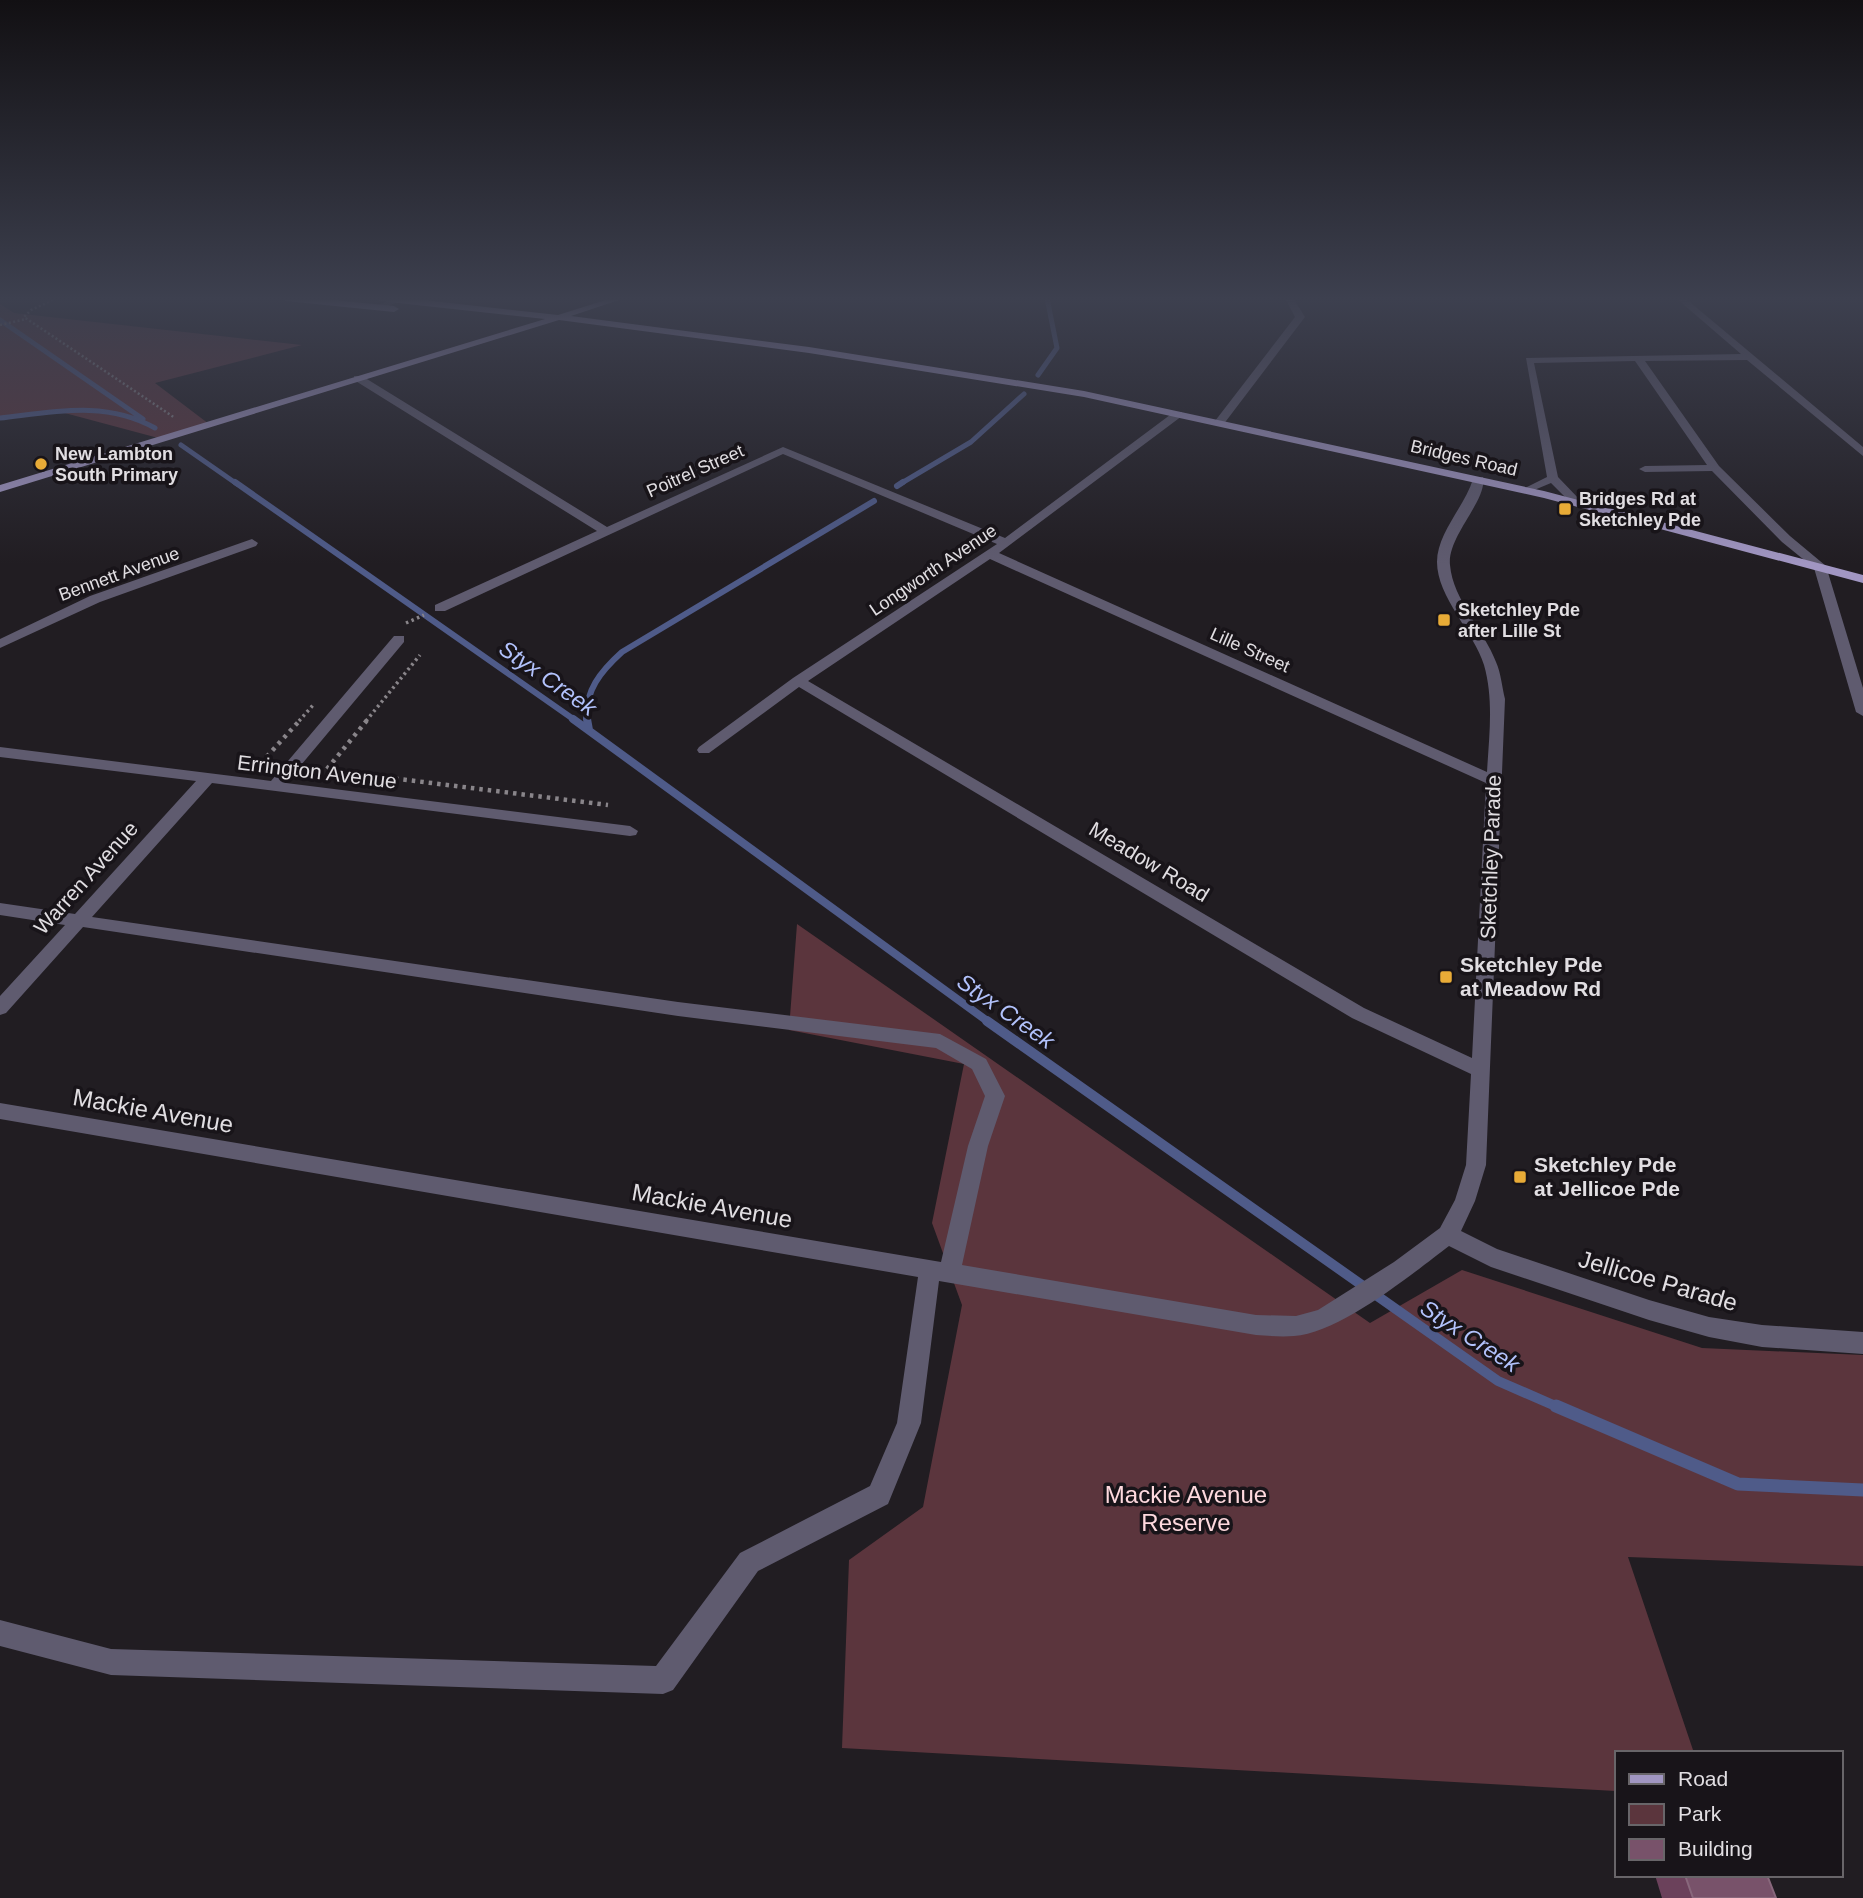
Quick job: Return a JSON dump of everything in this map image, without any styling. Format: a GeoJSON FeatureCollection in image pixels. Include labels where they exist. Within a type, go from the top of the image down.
{"type":"FeatureCollection","features":[{"type":"Feature","properties":{"kind":"main road"},"geometry":{"type":"LineString","coordinates":[[0,489],[333,387]]}},
{"type":"Feature","properties":{"kind":"main road","name":"Bridges Road"},"geometry":{"type":"LineString","coordinates":[[1042,387],[1332,445],[1575,501],[1863,579]]}},
{"type":"Feature","properties":{"kind":"street"},"geometry":{"type":"LineString","coordinates":[[370,387],[605,531]]}},
{"type":"Feature","properties":{"kind":"street"},"geometry":{"type":"LineString","coordinates":[[1219,423],[1247,387]]}},
{"type":"Feature","properties":{"kind":"street"},"geometry":{"type":"LineString","coordinates":[[1534,387],[1553,478],[1575,501]]}},
{"type":"Feature","properties":{"kind":"street"},"geometry":{"type":"LineString","coordinates":[[1657,387],[1715,468],[1786,539],[1820,566],[1863,712]]}},
{"type":"Feature","properties":{"kind":"street"},"geometry":{"type":"LineString","coordinates":[[1786,387],[1863,453]]}},
{"type":"Feature","properties":{"kind":"street","name":"Longworth Avenue"},"geometry":{"type":"LineString","coordinates":[[704,750],[798,681],[1006,543],[1178,414]]}},
{"type":"Feature","properties":{"kind":"street","name":"Poitrel Street"},"geometry":{"type":"LineString","coordinates":[[440,608],[783,450],[1006,543]]}},
{"type":"Feature","properties":{"kind":"street"},"geometry":{"type":"LineString","coordinates":[[1645,469],[1715,468]]}},
{"type":"Feature","properties":{"kind":"street"},"geometry":{"type":"LineString","coordinates":[[1527,490],[1553,478]]}},
{"type":"Feature","properties":{"kind":"street","name":"Sketchley Parade"},"geometry":{"type":"LineString","coordinates":[[1402,1269],[1448,1235],[1465,1201],[1476,1166],[1498,699],[1495,680],[1481,643],[1446,580],[1443,563],[1445,548],[1479,479]]}},
{"type":"Feature","properties":{"kind":"street","name":"Bennett Avenue"},"geometry":{"type":"LineString","coordinates":[[0,643],[96,599],[252,543]]}},
{"type":"Feature","properties":{"kind":"street","name":"Lille Street"},"geometry":{"type":"LineString","coordinates":[[989,554],[1494,781]]}},
{"type":"Feature","properties":{"kind":"street"},"geometry":{"type":"LineString","coordinates":[[274,788],[399,639]]}},
{"type":"Feature","properties":{"kind":"street","name":"Meadow Road"},"geometry":{"type":"LineString","coordinates":[[798,681],[1358,1013],[1482,1072]]}},
{"type":"Feature","properties":{"kind":"street","name":"Errington Avenue"},"geometry":{"type":"LineString","coordinates":[[0,752],[630,831]]}},
{"type":"Feature","properties":{"kind":"street","name":"Warren Avenue"},"geometry":{"type":"LineString","coordinates":[[0,1008],[206,779]]}},
{"type":"Feature","properties":{"kind":"street"},"geometry":{"type":"LineString","coordinates":[[0,909],[678,1009],[940,1041],[979,1064],[995,1096],[940,1271],[909,1423],[878,1495],[749,1562],[663,1680],[111,1661],[0,1633]]}},
{"type":"Feature","properties":{"kind":"street","name":"Mackie Avenue"},"geometry":{"type":"LineString","coordinates":[[0,1111],[1276,1327],[1305,1324],[1331,1315],[1402,1269]]}},
{"type":"Feature","properties":{"kind":"street","name":"Jellicoe Parade"},"geometry":{"type":"LineString","coordinates":[[1448,1235],[1491,1257],[1649,1310],[1709,1327],[1762,1336],[1863,1343]]}},
{"type":"Feature","properties":{"kind":"path"},"geometry":{"type":"LineString","coordinates":[[128,387],[181,422]]}},
{"type":"Feature","properties":{"kind":"path"},"geometry":{"type":"LineString","coordinates":[[404,624],[440,608]]}},
{"type":"Feature","properties":{"kind":"path"},"geometry":{"type":"LineString","coordinates":[[326,770],[420,655]]}},
{"type":"Feature","properties":{"kind":"path"},"geometry":{"type":"LineString","coordinates":[[319,769],[608,804]]}},
{"type":"Feature","properties":{"kind":"green space"},"geometry":{"type":"Polygon","coordinates":[[[0,387],[160,387],[209,424],[162,439],[61,412],[0,418],[0,387]]]}},
{"type":"Feature","properties":{"kind":"green space","name":"Mackie Avenue Reserve"},"geometry":{"type":"Polygon","coordinates":[[[797,924],[1370,1323],[1462,1270],[1702,1348],[1863,1355],[1863,1566],[1628,1557],[1693,1751],[1615,1751],[1615,1791],[842,1748],[849,1560],[923,1507],[962,1305],[932,1223],[964,1064],[789,1030],[797,924]]]}},
{"type":"Feature","properties":{"kind":"building"},"geometry":{"type":"Polygon","coordinates":[[[1686,1877],[1768,1877],[1776,1898],[1693,1898],[1686,1877]]]}},
{"type":"Feature","properties":{"kind":"waterway"},"geometry":{"type":"LineString","coordinates":[[96,387],[143,419]]}},
{"type":"Feature","properties":{"kind":"waterway"},"geometry":{"type":"LineString","coordinates":[[900,484],[971,442],[1024,394]]}},
{"type":"Feature","properties":{"kind":"waterway","name":"Styx Creek"},"geometry":{"type":"LineString","coordinates":[[0,418],[59,411],[98,411],[136,419],[155,428]]}},
{"type":"Feature","properties":{"kind":"waterway","name":"Styx Creek"},"geometry":{"type":"LineString","coordinates":[[181,445],[237,484]]}},
{"type":"Feature","properties":{"kind":"waterway","name":"Styx Creek"},"geometry":{"type":"LineString","coordinates":[[235,482],[576,721]]}},
{"type":"Feature","properties":{"kind":"waterway"},"geometry":{"type":"LineString","coordinates":[[587,719],[591,691],[607,667],[622,652],[874,501]]}},
{"type":"Feature","properties":{"kind":"waterway","name":"Styx Creek"},"geometry":{"type":"LineString","coordinates":[[573,719],[990,1023]]}},
{"type":"Feature","properties":{"kind":"waterway","name":"Styx Creek"},"geometry":{"type":"LineString","coordinates":[[587,719],[589,730]]}},
{"type":"Feature","properties":{"kind":"waterway","name":"Styx Creek"},"geometry":{"type":"LineString","coordinates":[[987,1021],[1498,1381],[1560,1408]]}},
{"type":"Feature","properties":{"kind":"waterway","name":"Styx Creek"},"geometry":{"type":"LineString","coordinates":[[1556,1406],[1738,1484],[1863,1490]]}},
{"type":"Feature","properties":{"kind":"place","name":"New Lambton South Primary"},"geometry":{"type":"Point","coordinates":[41,464]}},
{"type":"Feature","properties":{"kind":"place","name":"Bridges Rd at Sketchley Pde"},"geometry":{"type":"Point","coordinates":[1565,509]}},
{"type":"Feature","properties":{"kind":"place","name":"Sketchley Pde after Lille St"},"geometry":{"type":"Point","coordinates":[1444,620]}},
{"type":"Feature","properties":{"kind":"place","name":"Sketchley Pde at Meadow Rd"},"geometry":{"type":"Point","coordinates":[1446,977]}},
{"type":"Feature","properties":{"kind":"place","name":"Sketchley Pde at Jellicoe Pde"},"geometry":{"type":"Point","coordinates":[1520,1177]}}]}
